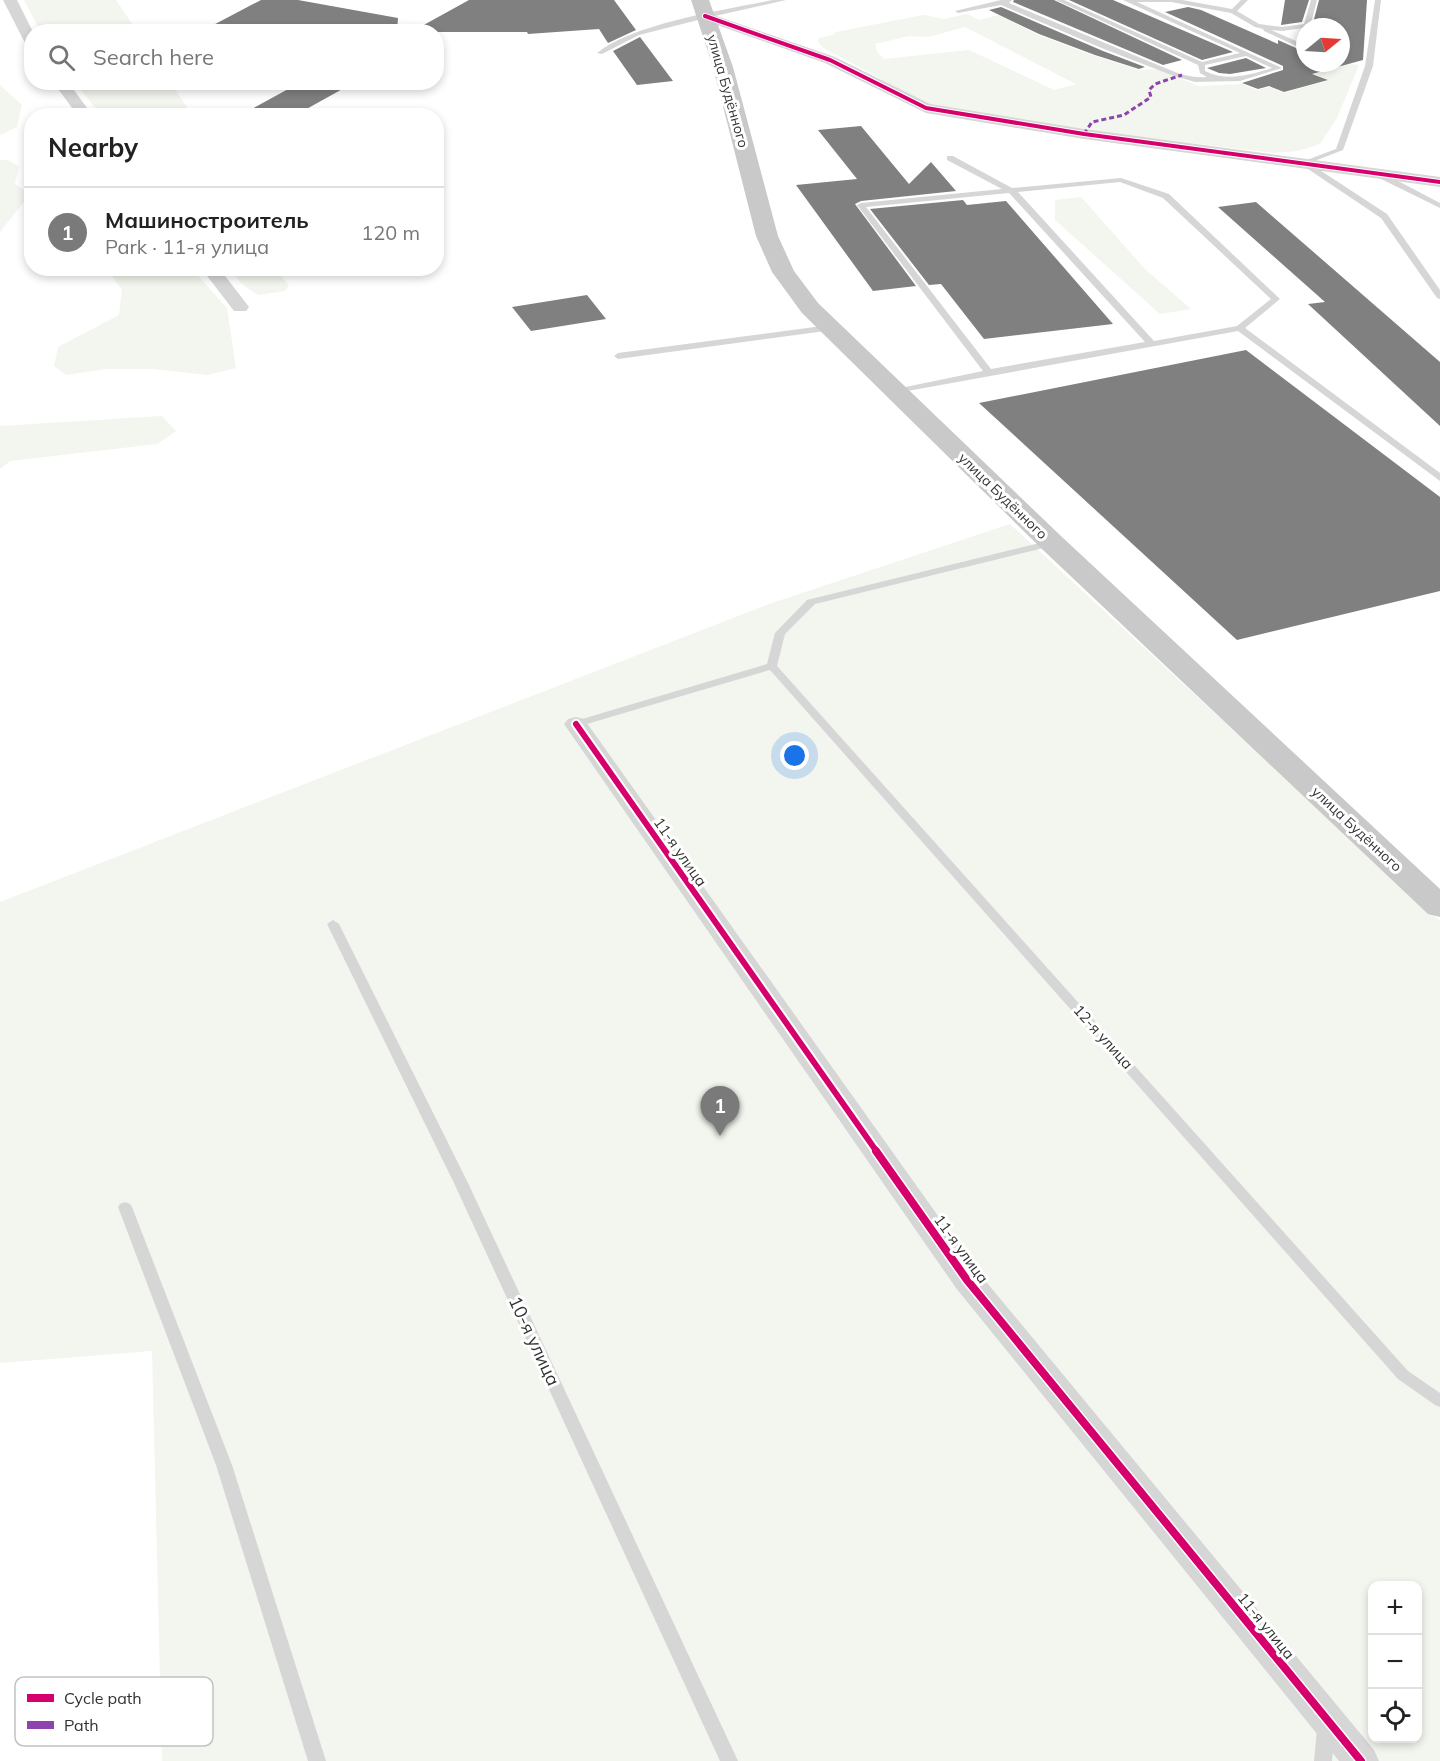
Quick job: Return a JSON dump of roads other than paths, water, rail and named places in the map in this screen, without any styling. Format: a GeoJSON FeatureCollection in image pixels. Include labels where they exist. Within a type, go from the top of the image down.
{"type":"FeatureCollection","features":[{"type":"Feature","properties":{"kind":"main road","name":"улица Будённого"},"geometry":{"type":"LineString","coordinates":[[702,8],[723,67],[767,236],[783,272],[810,308],[1052,543],[1440,907]]}},
{"type":"Feature","properties":{"kind":"street"},"geometry":{"type":"LineString","coordinates":[[10,0],[24,27]]}},
{"type":"Feature","properties":{"kind":"street"},"geometry":{"type":"LineString","coordinates":[[702,8],[830,60],[926,108],[1084,134],[1440,182]]}},
{"type":"Feature","properties":{"kind":"street"},"geometry":{"type":"LineString","coordinates":[[66,90],[80,108]]}},
{"type":"Feature","properties":{"kind":"street"},"geometry":{"type":"LineString","coordinates":[[215,276],[240,307]]}},
{"type":"Feature","properties":{"kind":"street","name":"11-я улица"},"geometry":{"type":"LineString","coordinates":[[576,724],[967,1280],[1361,1761]]}},
{"type":"Feature","properties":{"kind":"lane"},"geometry":{"type":"LineString","coordinates":[[600,53],[637,33],[702,8],[783,0]]}},
{"type":"Feature","properties":{"kind":"lane"},"geometry":{"type":"LineString","coordinates":[[958,11],[1013,0]]}},
{"type":"Feature","properties":{"kind":"lane"},"geometry":{"type":"LineString","coordinates":[[1059,0],[1201,64],[1246,54]]}},
{"type":"Feature","properties":{"kind":"lane"},"geometry":{"type":"LineString","coordinates":[[1001,2],[1062,31],[1166,70],[1203,81],[1236,80],[1278,68],[1126,0]]}},
{"type":"Feature","properties":{"kind":"lane"},"geometry":{"type":"LineString","coordinates":[[1126,0],[1172,0],[1233,10],[1257,26],[1296,44]]}},
{"type":"Feature","properties":{"kind":"lane"},"geometry":{"type":"LineString","coordinates":[[1233,10],[1245,0]]}},
{"type":"Feature","properties":{"kind":"lane"},"geometry":{"type":"LineString","coordinates":[[1309,18],[1314,0]]}},
{"type":"Feature","properties":{"kind":"lane"},"geometry":{"type":"LineString","coordinates":[[1303,164],[1339,150],[1370,66],[1378,0]]}},
{"type":"Feature","properties":{"kind":"lane"},"geometry":{"type":"LineString","coordinates":[[1257,26],[1282,29],[1296,27]]}},
{"type":"Feature","properties":{"kind":"lane"},"geometry":{"type":"LineString","coordinates":[[1201,64],[1202,72],[1213,79]]}},
{"type":"Feature","properties":{"kind":"lane"},"geometry":{"type":"LineString","coordinates":[[950,159],[1013,192],[1151,343]]}},
{"type":"Feature","properties":{"kind":"lane"},"geometry":{"type":"LineString","coordinates":[[1303,164],[1383,216],[1440,296]]}},
{"type":"Feature","properties":{"kind":"lane"},"geometry":{"type":"LineString","coordinates":[[1376,173],[1440,206]]}},
{"type":"Feature","properties":{"kind":"lane"},"geometry":{"type":"LineString","coordinates":[[894,392],[988,372],[1240,328],[1276,299],[1166,196],[1121,180],[861,206],[988,372]]}},
{"type":"Feature","properties":{"kind":"lane"},"geometry":{"type":"LineString","coordinates":[[618,356],[830,328]]}},
{"type":"Feature","properties":{"kind":"lane"},"geometry":{"type":"LineString","coordinates":[[1240,328],[1440,478]]}},
{"type":"Feature","properties":{"kind":"lane"},"geometry":{"type":"LineString","coordinates":[[576,724],[772,666],[780,633],[811,602],[1052,543]]}},
{"type":"Feature","properties":{"kind":"lane","name":"12-я улица"},"geometry":{"type":"LineString","coordinates":[[772,666],[1403,1375],[1440,1401]]}},
{"type":"Feature","properties":{"kind":"lane","name":"10-я улица"},"geometry":{"type":"LineString","coordinates":[[333,924],[461,1183],[729,1761]]}},
{"type":"Feature","properties":{"kind":"lane"},"geometry":{"type":"LineString","coordinates":[[125,1207],[224,1465],[317,1761]]}},
{"type":"Feature","properties":{"kind":"lane"},"geometry":{"type":"LineString","coordinates":[[1323,1761],[1327,1719]]}},
{"type":"Feature","properties":{"kind":"place","name":"Машиностроитель"},"geometry":{"type":"Point","coordinates":[720,1136]}}]}
